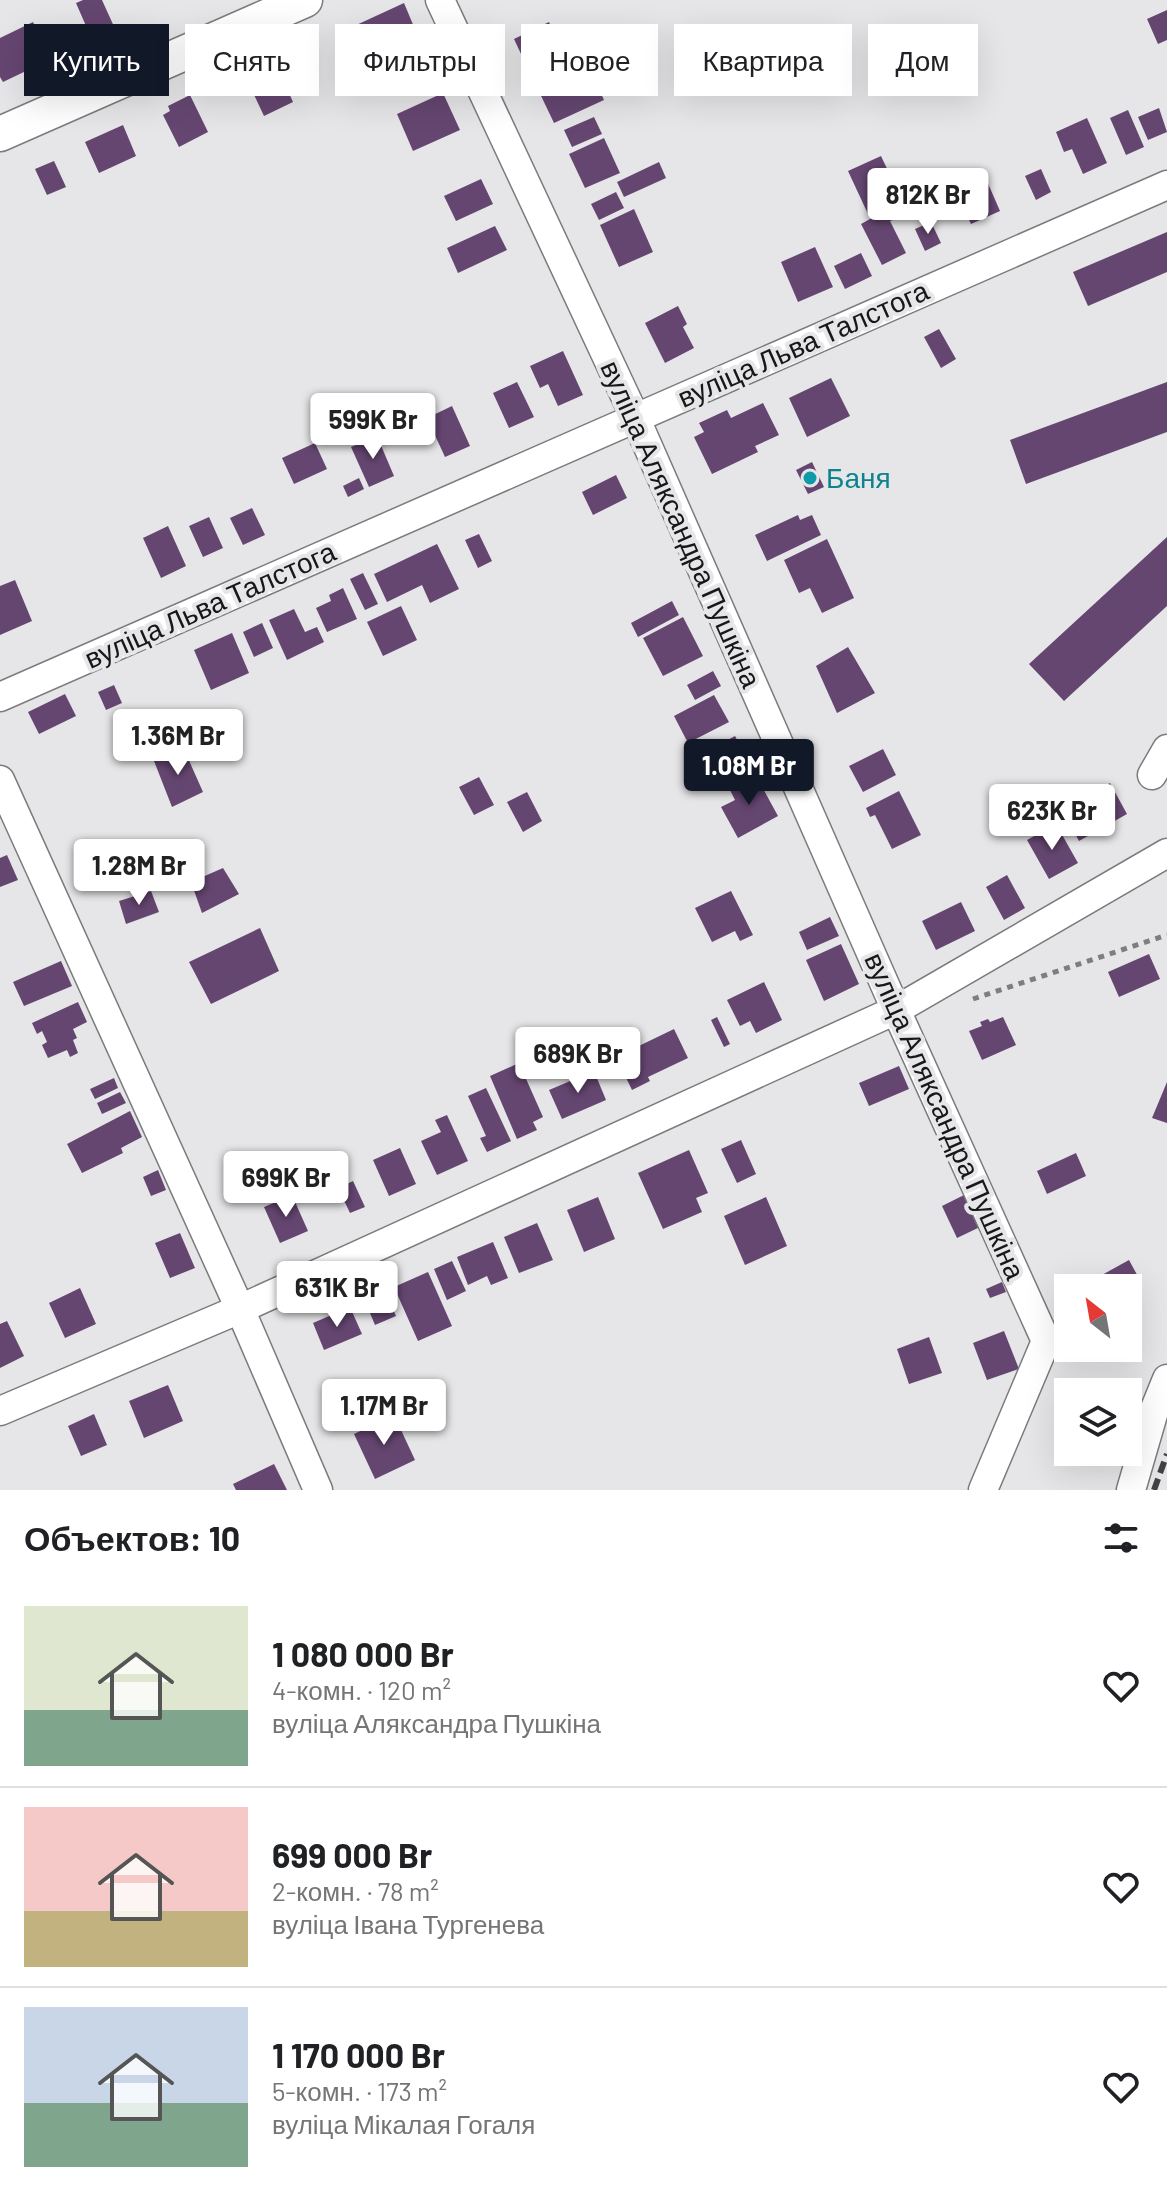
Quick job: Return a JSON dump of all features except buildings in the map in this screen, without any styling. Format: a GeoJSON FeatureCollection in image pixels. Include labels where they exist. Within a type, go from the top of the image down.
{"type":"FeatureCollection","features":[{"type":"Feature","properties":{"kind":"main road"},"geometry":{"type":"LineString","coordinates":[[0,134],[305,0]]}},
{"type":"Feature","properties":{"kind":"street","name":"вуліца Аляксандра Пушкіна"},"geometry":{"type":"LineString","coordinates":[[440,0],[635,417],[896,1010],[1046,1341],[983,1490]]}},
{"type":"Feature","properties":{"kind":"street","name":"вуліца Льва Талстога"},"geometry":{"type":"LineString","coordinates":[[0,697],[1167,185]]}},
{"type":"Feature","properties":{"kind":"street"},"geometry":{"type":"LineString","coordinates":[[1152,775],[1167,749]]}},
{"type":"Feature","properties":{"kind":"street"},"geometry":{"type":"LineString","coordinates":[[0,780],[240,1309],[318,1490]]}},
{"type":"Feature","properties":{"kind":"street"},"geometry":{"type":"LineString","coordinates":[[0,1411],[240,1309],[896,1010],[1167,853]]}},
{"type":"Feature","properties":{"kind":"street"},"geometry":{"type":"LineString","coordinates":[[1131,1490],[1154,1411],[1167,1379]]}},
{"type":"Feature","properties":{"kind":"path"},"geometry":{"type":"LineString","coordinates":[[971,999],[1167,935]]}},
{"type":"Feature","properties":{"kind":"railway"},"geometry":{"type":"LineString","coordinates":[[1154,1490],[1167,1454]]}},
{"type":"Feature","properties":{"kind":"place","name":"Баня"},"geometry":{"type":"Point","coordinates":[810,478]}}]}
